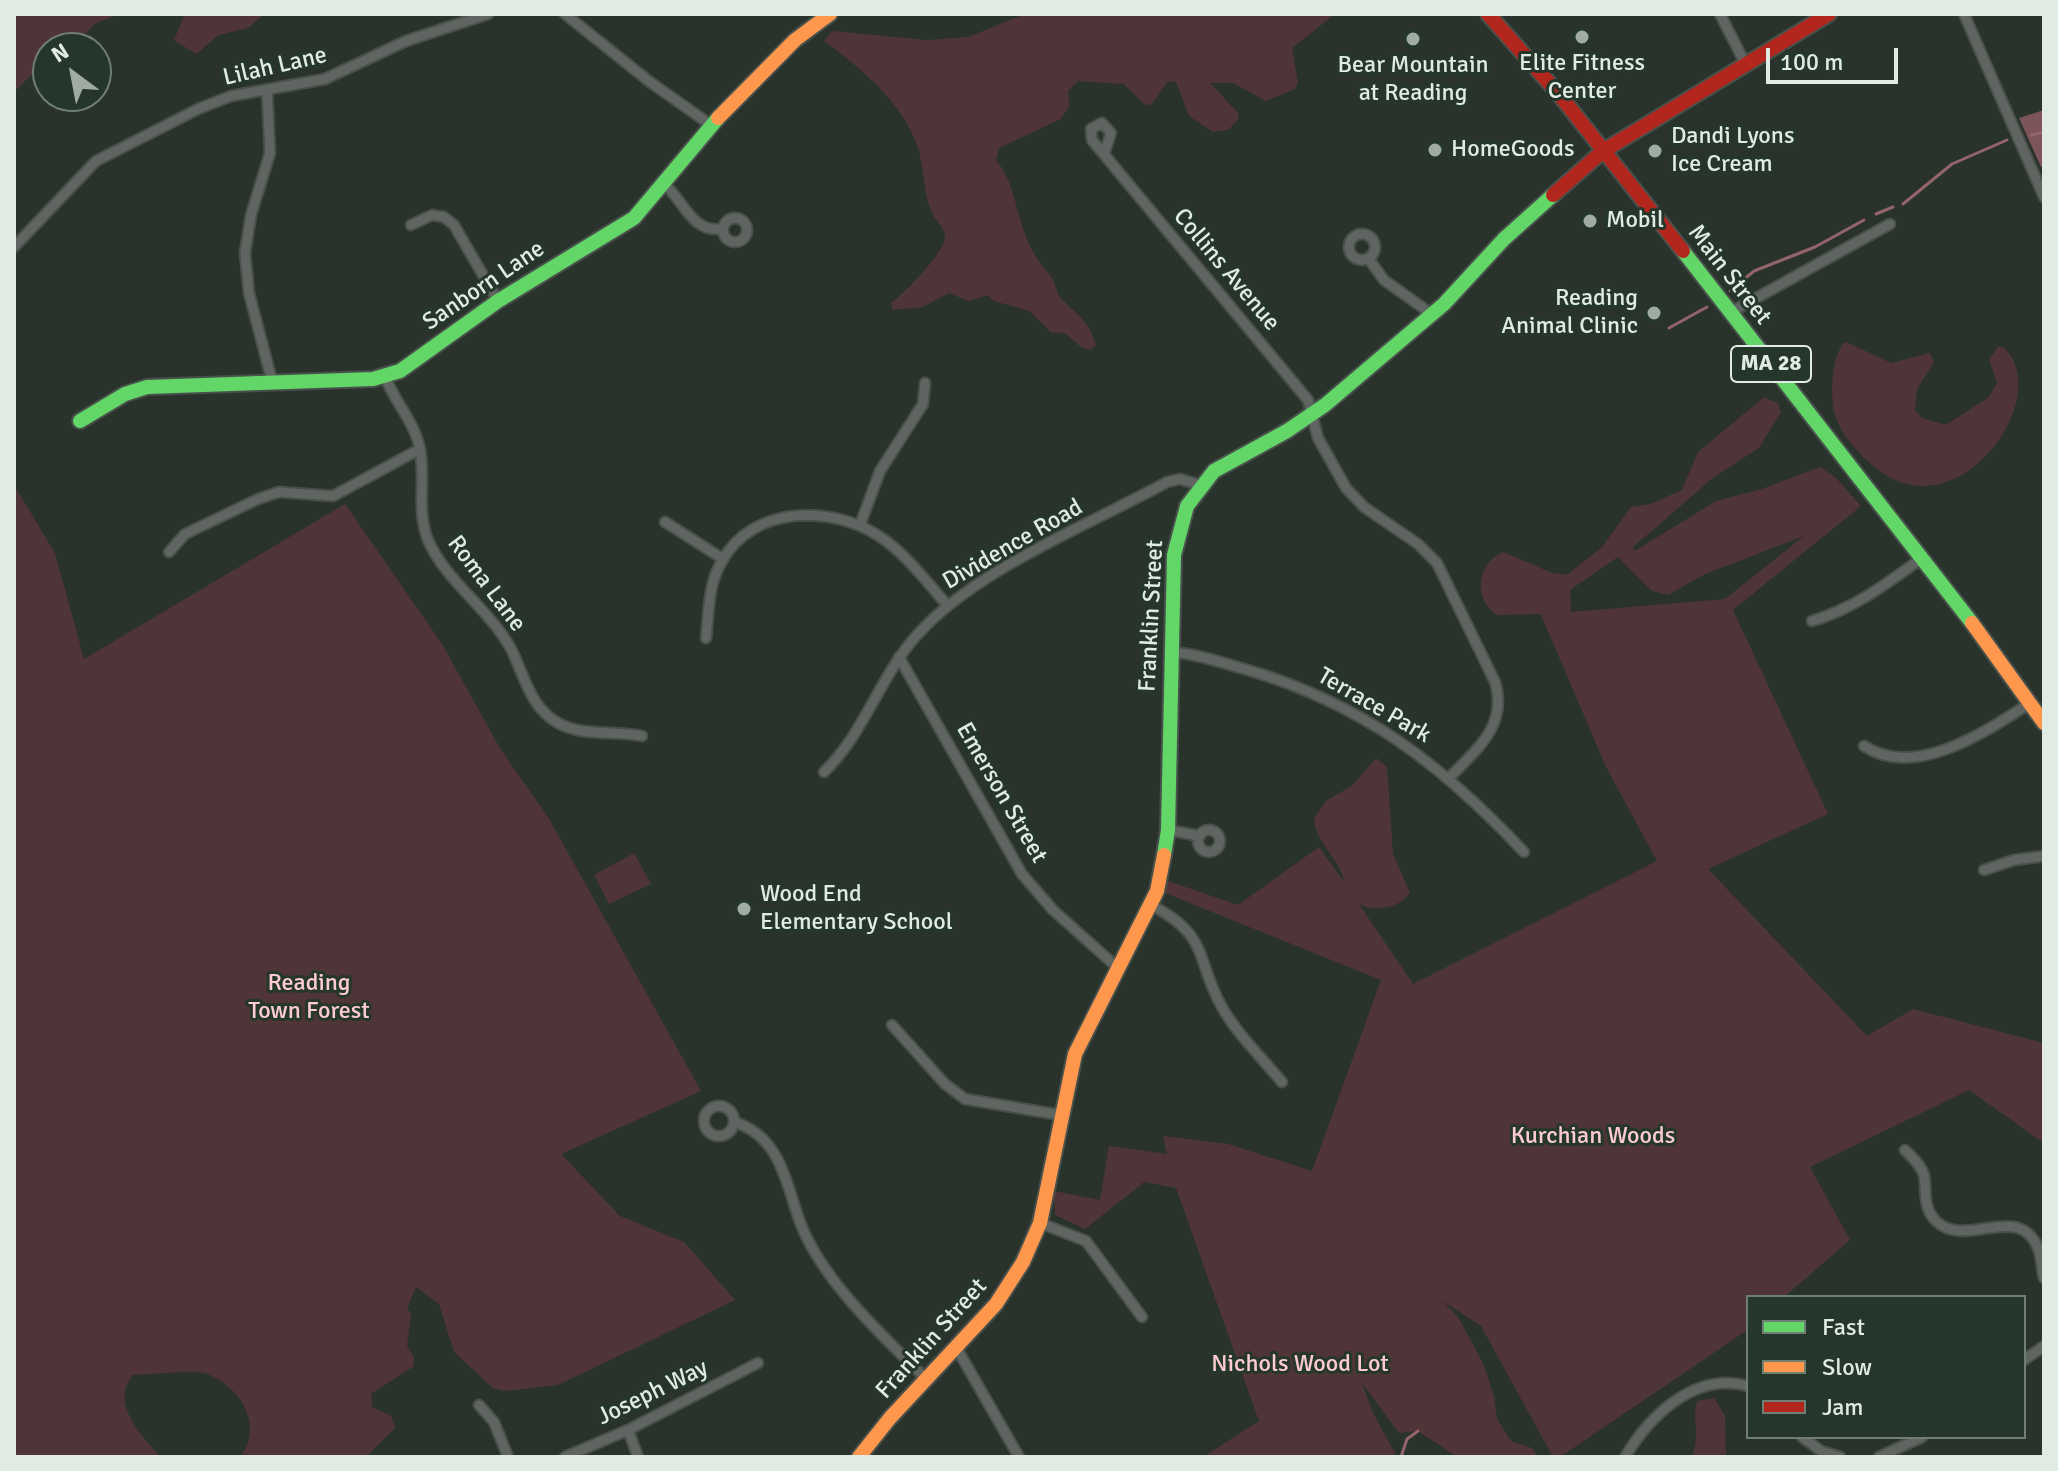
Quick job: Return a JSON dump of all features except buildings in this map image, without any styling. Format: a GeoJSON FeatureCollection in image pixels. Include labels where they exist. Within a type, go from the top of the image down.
{"type":"FeatureCollection","features":[{"type":"Feature","properties":{"kind":"main road","name":"Sanborn Lane"},"geometry":{"type":"LineString","coordinates":[[80,421],[125,394],[147,387],[385,377],[412,363],[498,301],[634,218],[711,125],[795,40],[830,14]]}},
{"type":"Feature","properties":{"kind":"main road","name":"Main Street"},"geometry":{"type":"LineString","coordinates":[[1488,14],[1543,75],[1731,312],[1922,558],[2044,723]]}},
{"type":"Feature","properties":{"kind":"main road","name":"Franklin Street"},"geometry":{"type":"LineString","coordinates":[[859,1457],[1011,1284],[1040,1223],[1075,1054],[1151,905],[1163,868],[1168,830],[1175,541],[1183,515],[1200,485],[1228,461],[1314,414],[1433,315],[1504,239],[1603,151],[1829,14]]}},
{"type":"Feature","properties":{"kind":"street","name":"Lilah Lane"},"geometry":{"type":"LineString","coordinates":[[14,247],[96,161],[218,100],[334,76],[399,44],[488,14]]}},
{"type":"Feature","properties":{"kind":"street"},"geometry":{"type":"LineString","coordinates":[[1720,14],[1746,65]]}},
{"type":"Feature","properties":{"kind":"street"},"geometry":{"type":"LineString","coordinates":[[1964,14],[2044,197]]}},
{"type":"Feature","properties":{"kind":"street"},"geometry":{"type":"LineString","coordinates":[[571,15],[650,82],[711,125]]}},
{"type":"Feature","properties":{"kind":"street"},"geometry":{"type":"LineString","coordinates":[[267,90],[270,153],[251,215],[245,253],[249,293],[272,381]]}},
{"type":"Feature","properties":{"kind":"street","name":"Collins Avenue"},"geometry":{"type":"LineString","coordinates":[[1104,154],[1298,388],[1314,414],[1318,438],[1350,494],[1418,544],[1440,568],[1495,682],[1499,706],[1492,729],[1450,777]]}},
{"type":"Feature","properties":{"kind":"street"},"geometry":{"type":"LineString","coordinates":[[663,183],[679,196],[699,225],[722,229]]}},
{"type":"Feature","properties":{"kind":"street"},"geometry":{"type":"LineString","coordinates":[[411,225],[432,215],[451,222],[498,301]]}},
{"type":"Feature","properties":{"kind":"street"},"geometry":{"type":"LineString","coordinates":[[1731,312],[1890,224]]}},
{"type":"Feature","properties":{"kind":"street"},"geometry":{"type":"LineString","coordinates":[[1368,258],[1381,278],[1433,315]]}},
{"type":"Feature","properties":{"kind":"street","name":"Roma Lane"},"geometry":{"type":"LineString","coordinates":[[385,377],[420,449],[421,511],[428,540],[443,566],[497,626],[540,708],[555,722],[574,729],[642,736]]}},
{"type":"Feature","properties":{"kind":"street"},"geometry":{"type":"LineString","coordinates":[[860,525],[882,467],[923,404],[925,383]]}},
{"type":"Feature","properties":{"kind":"street"},"geometry":{"type":"LineString","coordinates":[[169,552],[185,534],[265,496],[286,492],[333,496],[420,449]]}},
{"type":"Feature","properties":{"kind":"street","name":"Dividence Road"},"geometry":{"type":"LineString","coordinates":[[824,772],[841,754],[899,657],[947,605],[1008,567],[1167,482],[1180,479],[1200,485]]}},
{"type":"Feature","properties":{"kind":"street"},"geometry":{"type":"LineString","coordinates":[[706,638],[710,598],[723,559],[749,532],[784,517],[817,515],[860,525],[900,552],[947,605]]}},
{"type":"Feature","properties":{"kind":"street"},"geometry":{"type":"LineString","coordinates":[[665,522],[723,559]]}},
{"type":"Feature","properties":{"kind":"street"},"geometry":{"type":"LineString","coordinates":[[1812,621],[1845,611],[1866,599],[1922,558]]}},
{"type":"Feature","properties":{"kind":"street","name":"Terrace Park"},"geometry":{"type":"LineString","coordinates":[[1171,652],[1219,661],[1316,693],[1374,723],[1450,777],[1524,852]]}},
{"type":"Feature","properties":{"kind":"street","name":"Emerson Street"},"geometry":{"type":"LineString","coordinates":[[899,657],[1022,874],[1053,910],[1119,969]]}},
{"type":"Feature","properties":{"kind":"street"},"geometry":{"type":"LineString","coordinates":[[1864,746],[1888,757],[1941,750],[1980,734],[2030,703]]}},
{"type":"Feature","properties":{"kind":"street"},"geometry":{"type":"LineString","coordinates":[[1168,830],[1200,836]]}},
{"type":"Feature","properties":{"kind":"street"},"geometry":{"type":"LineString","coordinates":[[1984,870],[2014,860],[2044,856]]}},
{"type":"Feature","properties":{"kind":"street"},"geometry":{"type":"LineString","coordinates":[[1151,905],[1179,921],[1193,936],[1225,1011],[1282,1082]]}},
{"type":"Feature","properties":{"kind":"street"},"geometry":{"type":"LineString","coordinates":[[892,1025],[945,1084],[965,1099],[1060,1115]]}},
{"type":"Feature","properties":{"kind":"street"},"geometry":{"type":"LineString","coordinates":[[734,1122],[755,1133],[773,1150],[786,1174],[806,1235],[823,1264],[926,1379]]}},
{"type":"Feature","properties":{"kind":"street"},"geometry":{"type":"LineString","coordinates":[[1905,1150],[1922,1170],[1926,1204],[1938,1223],[1962,1232],[1997,1225],[2020,1229],[2030,1236],[2038,1249],[2044,1278]]}},
{"type":"Feature","properties":{"kind":"street"},"geometry":{"type":"LineString","coordinates":[[1040,1223],[1086,1241],[1142,1317]]}},
{"type":"Feature","properties":{"kind":"street"},"geometry":{"type":"LineString","coordinates":[[2026,1359],[2044,1346]]}},
{"type":"Feature","properties":{"kind":"street"},"geometry":{"type":"LineString","coordinates":[[956,1347],[1019,1457]]}},
{"type":"Feature","properties":{"kind":"street","name":"Joseph Way"},"geometry":{"type":"LineString","coordinates":[[565,1457],[628,1430],[758,1363]]}},
{"type":"Feature","properties":{"kind":"street"},"geometry":{"type":"LineString","coordinates":[[1625,1457],[1653,1421],[1689,1391],[1718,1383],[1746,1386]]}},
{"type":"Feature","properties":{"kind":"street"},"geometry":{"type":"LineString","coordinates":[[479,1405],[493,1419],[508,1457]]}},
{"type":"Feature","properties":{"kind":"street"},"geometry":{"type":"LineString","coordinates":[[628,1430],[638,1457]]}},
{"type":"Feature","properties":{"kind":"street"},"geometry":{"type":"LineString","coordinates":[[1804,1439],[1820,1454],[1840,1457]]}},
{"type":"Feature","properties":{"kind":"street"},"geometry":{"type":"LineString","coordinates":[[1879,1457],[1918,1439]]}},
{"type":"Feature","properties":{"kind":"green space"},"geometry":{"type":"Polygon","coordinates":[[[14,14],[120,14],[94,24],[87,32],[32,32],[32,74],[14,92],[14,14]]]}},
{"type":"Feature","properties":{"kind":"green space"},"geometry":{"type":"Polygon","coordinates":[[[185,14],[265,14],[248,28],[219,35],[196,54],[174,40],[185,14]]]}},
{"type":"Feature","properties":{"kind":"green space"},"geometry":{"type":"Polygon","coordinates":[[[1025,14],[1334,15],[1292,48],[1298,83],[1295,89],[1266,101],[1233,83],[1210,83],[1238,113],[1238,120],[1228,130],[1213,132],[1189,116],[1176,82],[1168,81],[1151,105],[1144,104],[1124,84],[1078,81],[1068,91],[1069,106],[1061,119],[999,148],[996,160],[1009,182],[1029,243],[1060,297],[1089,329],[1096,345],[1091,350],[1082,348],[1065,333],[1051,332],[1029,311],[994,301],[988,295],[968,301],[949,293],[923,307],[893,310],[891,303],[930,263],[943,245],[945,234],[931,211],[917,145],[901,114],[878,86],[824,41],[832,31],[927,40],[968,37],[1025,14]]]}},
{"type":"Feature","properties":{"kind":"green space"},"geometry":{"type":"Polygon","coordinates":[[[1846,342],[1891,363],[1930,353],[1934,362],[1917,389],[1915,410],[1922,418],[1946,425],[1989,397],[1997,383],[1989,359],[1998,347],[2003,347],[2017,369],[2017,396],[2008,425],[1989,452],[1964,473],[1935,485],[1903,483],[1871,464],[1847,438],[1838,422],[1832,398],[1834,370],[1838,353],[1846,342]]]}},
{"type":"Feature","properties":{"kind":"green space","name":"Kurchian Woods"},"geometry":{"type":"Polygon","coordinates":[[[1764,397],[1778,403],[1781,412],[1759,448],[1714,477],[1633,547],[1634,551],[1716,501],[1762,489],[1820,467],[1836,478],[1861,506],[1733,610],[1828,814],[1708,869],[1867,1036],[1913,1009],[2044,1043],[2044,1143],[1969,1090],[1810,1167],[1850,1240],[1786,1295],[1746,1295],[1746,1331],[1560,1457],[1553,1457],[1481,1326],[1443,1301],[1458,1317],[1483,1363],[1494,1396],[1497,1418],[1508,1437],[1512,1442],[1532,1448],[1538,1457],[1457,1457],[1418,1431],[1399,1433],[1362,1383],[1373,1413],[1397,1457],[1203,1457],[1259,1421],[1176,1188],[1144,1182],[1085,1229],[1055,1215],[1054,1191],[1100,1200],[1109,1146],[1167,1154],[1163,1136],[1228,1144],[1312,1171],[1381,980],[1165,893],[1168,881],[1238,905],[1319,847],[1344,882],[1338,865],[1315,828],[1314,819],[1326,801],[1353,785],[1376,758],[1387,767],[1393,854],[1410,893],[1400,903],[1386,908],[1359,904],[1413,984],[1657,861],[1606,767],[1541,615],[1546,614],[1497,615],[1484,600],[1481,582],[1487,565],[1503,552],[1552,573],[1567,575],[1602,547],[1631,507],[1650,504],[1682,490],[1698,452],[1764,397]],[[1804,536],[1705,574],[1668,595],[1652,591],[1618,557],[1570,590],[1571,612],[1725,599],[1804,536]]]}},
{"type":"Feature","properties":{"kind":"green space","name":"Reading Town Forest"},"geometry":{"type":"Polygon","coordinates":[[[14,485],[55,553],[84,659],[345,504],[442,644],[501,750],[548,817],[701,1091],[561,1154],[620,1216],[684,1242],[735,1300],[558,1385],[505,1391],[493,1388],[454,1352],[439,1304],[416,1287],[407,1308],[411,1314],[407,1346],[414,1357],[414,1366],[371,1394],[372,1407],[391,1416],[395,1428],[366,1457],[240,1457],[250,1433],[249,1420],[239,1397],[219,1380],[207,1374],[191,1372],[133,1375],[127,1385],[126,1408],[131,1419],[161,1457],[14,1457],[14,485]]]}},
{"type":"Feature","properties":{"kind":"green space"},"geometry":{"type":"Polygon","coordinates":[[[634,853],[651,884],[609,904],[594,875],[634,853]]]}},
{"type":"Feature","properties":{"kind":"green space"},"geometry":{"type":"Polygon","coordinates":[[[1714,1398],[1725,1416],[1726,1457],[1691,1457],[1695,1444],[1697,1401],[1714,1398]]]}},
{"type":"Feature","properties":{"kind":"shaded area"},"geometry":{"type":"Polygon","coordinates":[[[2044,110],[2044,167],[2041,167],[2019,118],[2044,110]]]}},
{"type":"Feature","properties":{"kind":"waterway"},"geometry":{"type":"LineString","coordinates":[[2031,135],[2044,132]]}},
{"type":"Feature","properties":{"kind":"waterway"},"geometry":{"type":"LineString","coordinates":[[1903,204],[1952,164],[2007,140]]}},
{"type":"Feature","properties":{"kind":"waterway"},"geometry":{"type":"LineString","coordinates":[[1876,214],[1893,207]]}},
{"type":"Feature","properties":{"kind":"waterway"},"geometry":{"type":"LineString","coordinates":[[1730,291],[1754,271],[1815,247],[1864,220]]}},
{"type":"Feature","properties":{"kind":"waterway"},"geometry":{"type":"LineString","coordinates":[[1669,328],[1707,307]]}},
{"type":"Feature","properties":{"kind":"waterway"},"geometry":{"type":"LineString","coordinates":[[1401,1457],[1407,1439],[1418,1431]]}},
{"type":"Feature","properties":{"kind":"traffic: fast"},"geometry":{"type":"LineString","coordinates":[[80,421],[125,394],[147,387],[373,379],[400,371],[498,301],[634,218],[718,118]]}},
{"type":"Feature","properties":{"kind":"traffic: fast"},"geometry":{"type":"LineString","coordinates":[[1164,855],[1168,830],[1174,555],[1187,506],[1214,471],[1287,431],[1325,405],[1444,304],[1504,239],[1553,195]]}},
{"type":"Feature","properties":{"kind":"traffic: fast"},"geometry":{"type":"LineString","coordinates":[[1683,251],[1972,623]]}},
{"type":"Feature","properties":{"kind":"traffic: slow"},"geometry":{"type":"LineString","coordinates":[[718,118],[795,40],[830,14]]}},
{"type":"Feature","properties":{"kind":"traffic: slow"},"geometry":{"type":"LineString","coordinates":[[1972,623],[2044,723]]}},
{"type":"Feature","properties":{"kind":"traffic: slow"},"geometry":{"type":"LineString","coordinates":[[859,1457],[890,1418],[996,1304],[1023,1262],[1040,1223],[1075,1054],[1157,891],[1164,855]]}},
{"type":"Feature","properties":{"kind":"traffic: jam"},"geometry":{"type":"LineString","coordinates":[[1488,14],[1558,93],[1683,251]]}},
{"type":"Feature","properties":{"kind":"traffic: jam"},"geometry":{"type":"LineString","coordinates":[[1553,195],[1603,151],[1829,14]]}},
{"type":"Feature","properties":{"kind":"place","name":"Elite Fitness Center"},"geometry":{"type":"Point","coordinates":[1582,37]}},
{"type":"Feature","properties":{"kind":"place","name":"Bear Mountain at Reading"},"geometry":{"type":"Point","coordinates":[1413,39]}},
{"type":"Feature","properties":{"kind":"place","name":"HomeGoods"},"geometry":{"type":"Point","coordinates":[1435,150]}},
{"type":"Feature","properties":{"kind":"place","name":"Dandi Lyons Ice Cream"},"geometry":{"type":"Point","coordinates":[1655,151]}},
{"type":"Feature","properties":{"kind":"place","name":"Mobil"},"geometry":{"type":"Point","coordinates":[1590,221]}},
{"type":"Feature","properties":{"kind":"place","name":"Reading Animal Clinic"},"geometry":{"type":"Point","coordinates":[1654,313]}},
{"type":"Feature","properties":{"kind":"place","name":"Wood End Elementary School"},"geometry":{"type":"Point","coordinates":[744,909]}},
{"type":"Feature","properties":{"kind":"park label","name":"Nichols Wood Lot"},"geometry":{"type":"Point","coordinates":[1300,1365]}}]}
